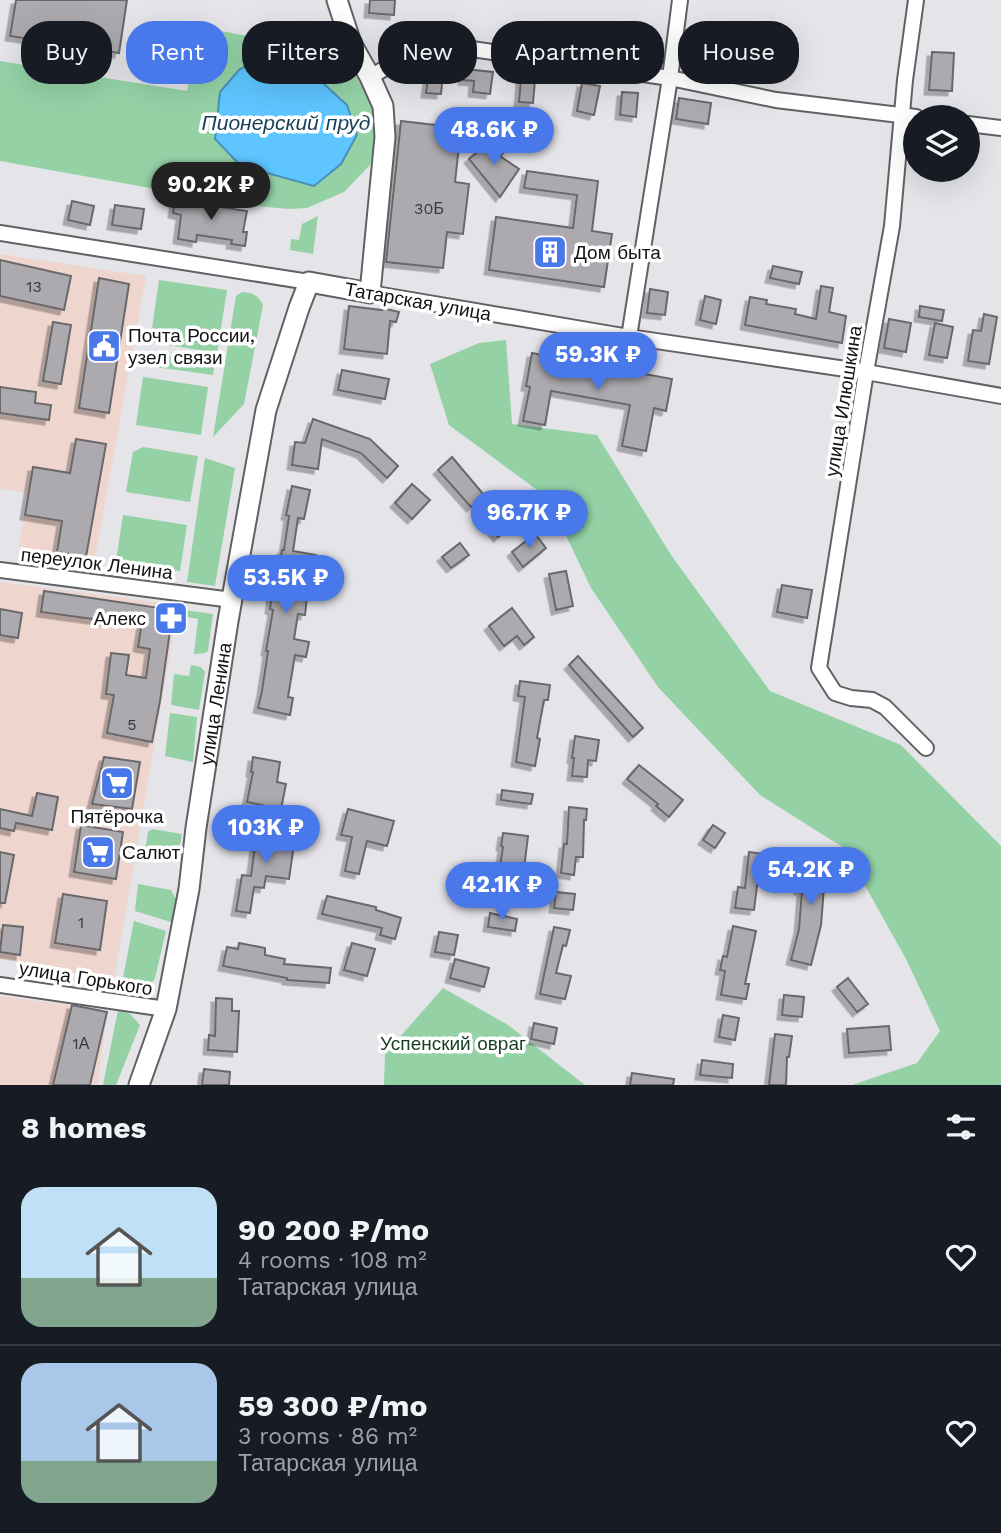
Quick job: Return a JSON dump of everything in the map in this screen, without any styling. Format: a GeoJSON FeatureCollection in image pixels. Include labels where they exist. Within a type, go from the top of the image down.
{"type":"FeatureCollection","features":[{"type":"Feature","properties":{"kind":"street"},"geometry":{"type":"LineString","coordinates":[[337,0],[351,43],[383,106],[385,137],[370,293]]}},
{"type":"Feature","properties":{"kind":"street"},"geometry":{"type":"LineString","coordinates":[[629,337],[680,0]]}},
{"type":"Feature","properties":{"kind":"street","name":"улица Илюшкина"},"geometry":{"type":"LineString","coordinates":[[910,105],[916,0]]}},
{"type":"Feature","properties":{"kind":"street"},"geometry":{"type":"LineString","coordinates":[[370,77],[417,50],[472,49],[670,78],[776,100],[903,115]]}},
{"type":"Feature","properties":{"kind":"street"},"geometry":{"type":"LineString","coordinates":[[980,125],[1001,128]]}},
{"type":"Feature","properties":{"kind":"street","name":"улица Илюшкина"},"geometry":{"type":"LineString","coordinates":[[903,155],[819,668],[835,693],[872,700],[885,707],[926,748]]}},
{"type":"Feature","properties":{"kind":"street","name":"Татарская улица"},"geometry":{"type":"LineString","coordinates":[[0,233],[1001,396]]}},
{"type":"Feature","properties":{"kind":"street","name":"улица Ленина"},"geometry":{"type":"LineString","coordinates":[[139,1085],[166,1009],[189,889],[232,600],[266,410],[309,282]]}},
{"type":"Feature","properties":{"kind":"street","name":"переулок Ленина"},"geometry":{"type":"LineString","coordinates":[[0,570],[232,600]]}},
{"type":"Feature","properties":{"kind":"street","name":"улица Горького"},"geometry":{"type":"LineString","coordinates":[[0,985],[166,1009]]}},
{"type":"Feature","properties":{"kind":"shaded area"},"geometry":{"type":"Polygon","coordinates":[[[0,254],[146,276],[93,569],[18,553],[28,493],[0,488],[0,254]]]}},
{"type":"Feature","properties":{"kind":"shaded area"},"geometry":{"type":"Polygon","coordinates":[[[0,582],[178,605],[114,980],[0,959],[0,582]]]}},
{"type":"Feature","properties":{"kind":"shaded area"},"geometry":{"type":"Polygon","coordinates":[[[0,996],[107,1010],[98,1085],[0,1085],[0,996]]]}},
{"type":"Feature","properties":{"kind":"green space"},"geometry":{"type":"Polygon","coordinates":[[[228,32],[242,35],[242,84],[361,84],[372,103],[379,132],[370,165],[344,192],[307,208],[289,209],[245,205],[0,161],[0,61],[21,64],[21,84],[112,84],[112,79],[126,81],[126,84],[187,91],[188,84],[228,84],[228,32]]]}},
{"type":"Feature","properties":{"kind":"green space"},"geometry":{"type":"Polygon","coordinates":[[[318,216],[313,254],[290,250],[291,239],[299,240],[302,224],[318,216]]]}},
{"type":"Feature","properties":{"kind":"green space"},"geometry":{"type":"Polygon","coordinates":[[[159,280],[227,290],[217,353],[150,342],[159,280]]]}},
{"type":"Feature","properties":{"kind":"green space"},"geometry":{"type":"Polygon","coordinates":[[[242,292],[255,295],[263,305],[244,404],[213,437],[236,296],[242,292]]]}},
{"type":"Feature","properties":{"kind":"green space"},"geometry":{"type":"Polygon","coordinates":[[[506,340],[512,424],[597,435],[671,555],[770,691],[901,745],[1001,846],[1001,1085],[852,1085],[917,1063],[940,1031],[906,959],[844,848],[760,795],[658,687],[591,588],[548,498],[449,425],[430,364],[479,343],[506,340]]]}},
{"type":"Feature","properties":{"kind":"green space"},"geometry":{"type":"Polygon","coordinates":[[[149,353],[215,362],[213,375],[148,366],[149,353]]]}},
{"type":"Feature","properties":{"kind":"green space"},"geometry":{"type":"Polygon","coordinates":[[[143,377],[208,387],[201,435],[136,425],[143,377]]]}},
{"type":"Feature","properties":{"kind":"green space"},"geometry":{"type":"Polygon","coordinates":[[[143,447],[198,456],[190,502],[126,492],[133,452],[143,447]]]}},
{"type":"Feature","properties":{"kind":"green space"},"geometry":{"type":"Polygon","coordinates":[[[205,458],[235,468],[215,586],[187,582],[205,458]]]}},
{"type":"Feature","properties":{"kind":"green space"},"geometry":{"type":"Polygon","coordinates":[[[123,515],[187,525],[180,571],[116,561],[123,515]]]}},
{"type":"Feature","properties":{"kind":"green space"},"geometry":{"type":"Polygon","coordinates":[[[184,610],[213,614],[208,651],[205,653],[194,654],[198,619],[183,616],[184,610]]]}},
{"type":"Feature","properties":{"kind":"green space"},"geometry":{"type":"Polygon","coordinates":[[[191,665],[201,667],[205,672],[199,710],[171,705],[174,674],[189,676],[191,665]]]}},
{"type":"Feature","properties":{"kind":"green space"},"geometry":{"type":"Polygon","coordinates":[[[170,713],[197,717],[193,762],[165,756],[170,713]]]}},
{"type":"Feature","properties":{"kind":"green space"},"geometry":{"type":"Polygon","coordinates":[[[152,829],[182,834],[177,862],[144,857],[148,832],[152,829]]]}},
{"type":"Feature","properties":{"kind":"green space"},"geometry":{"type":"Polygon","coordinates":[[[138,884],[171,890],[177,901],[176,919],[171,922],[135,911],[138,884]]]}},
{"type":"Feature","properties":{"kind":"green space"},"geometry":{"type":"Polygon","coordinates":[[[134,921],[166,931],[152,983],[140,990],[120,993],[134,921]]]}},
{"type":"Feature","properties":{"kind":"green space","name":"Успенский овраг"},"geometry":{"type":"Polygon","coordinates":[[[443,988],[508,1025],[585,1085],[384,1085],[385,1054],[443,988]]]}},
{"type":"Feature","properties":{"kind":"green space"},"geometry":{"type":"Polygon","coordinates":[[[118,1010],[130,1014],[140,1025],[116,1085],[103,1085],[118,1010]]]}},
{"type":"Feature","properties":{"kind":"water","name":"Пионерский пруд"},"geometry":{"type":"Polygon","coordinates":[[[242,68],[242,84],[324,84],[347,105],[357,135],[341,164],[314,186],[241,166],[215,139],[220,92],[242,68]]]}},
{"type":"Feature","properties":{"kind":"building"},"geometry":{"type":"Polygon","coordinates":[[[16,0],[127,0],[119,53],[112,52],[112,21],[21,21],[21,38],[10,36],[16,0]]]}},
{"type":"Feature","properties":{"kind":"building"},"geometry":{"type":"Polygon","coordinates":[[[370,0],[395,0],[394,15],[369,13],[370,0]]]}},
{"type":"Feature","properties":{"kind":"building"},"geometry":{"type":"Polygon","coordinates":[[[932,52],[954,53],[952,91],[929,90],[932,52]]]}},
{"type":"Feature","properties":{"kind":"building"},"geometry":{"type":"Polygon","coordinates":[[[477,70],[491,72],[490,94],[473,92],[474,84],[477,84],[477,70]]]}},
{"type":"Feature","properties":{"kind":"building"},"geometry":{"type":"Polygon","coordinates":[[[427,84],[442,84],[441,94],[426,93],[427,84]]]}},
{"type":"Feature","properties":{"kind":"building"},"geometry":{"type":"Polygon","coordinates":[[[521,84],[535,84],[533,103],[519,102],[521,84]]]}},
{"type":"Feature","properties":{"kind":"building"},"geometry":{"type":"Polygon","coordinates":[[[582,84],[600,86],[594,115],[577,111],[582,84]]]}},
{"type":"Feature","properties":{"kind":"building"},"geometry":{"type":"Polygon","coordinates":[[[622,92],[638,93],[636,117],[620,115],[622,92]]]}},
{"type":"Feature","properties":{"kind":"building"},"geometry":{"type":"Polygon","coordinates":[[[679,98],[711,103],[708,124],[676,119],[679,98]]]}},
{"type":"Feature","properties":{"kind":"building"},"geometry":{"type":"Polygon","coordinates":[[[401,121],[461,128],[455,182],[469,184],[463,234],[447,232],[443,268],[386,262],[401,121]]]}},
{"type":"Feature","properties":{"kind":"building"},"geometry":{"type":"Polygon","coordinates":[[[493,139],[504,152],[500,156],[519,169],[500,197],[469,159],[493,139]]]}},
{"type":"Feature","properties":{"kind":"building","name":"Дом быта"},"geometry":{"type":"Polygon","coordinates":[[[527,171],[598,181],[592,231],[612,234],[604,287],[489,270],[496,217],[573,228],[577,195],[524,188],[527,171]]]}},
{"type":"Feature","properties":{"kind":"building"},"geometry":{"type":"Polygon","coordinates":[[[175,200],[247,211],[243,232],[247,232],[245,246],[231,244],[232,240],[197,235],[196,242],[178,239],[181,215],[173,213],[175,200]]]}},
{"type":"Feature","properties":{"kind":"building"},"geometry":{"type":"Polygon","coordinates":[[[72,201],[94,206],[90,225],[68,220],[72,201]]]}},
{"type":"Feature","properties":{"kind":"building"},"geometry":{"type":"Polygon","coordinates":[[[115,205],[144,209],[141,229],[112,225],[115,205]]]}},
{"type":"Feature","properties":{"kind":"building"},"geometry":{"type":"Polygon","coordinates":[[[0,260],[71,276],[64,310],[0,296],[0,260]]]}},
{"type":"Feature","properties":{"kind":"building"},"geometry":{"type":"Polygon","coordinates":[[[773,266],[802,272],[799,284],[770,278],[773,266]]]}},
{"type":"Feature","properties":{"kind":"building","name":"Почта России, узел связи"},"geometry":{"type":"Polygon","coordinates":[[[99,278],[129,284],[109,413],[79,408],[99,278]]]}},
{"type":"Feature","properties":{"kind":"building"},"geometry":{"type":"Polygon","coordinates":[[[821,286],[833,288],[829,312],[846,316],[842,343],[745,325],[750,297],[767,300],[766,304],[796,309],[795,314],[816,319],[821,286]]]}},
{"type":"Feature","properties":{"kind":"building"},"geometry":{"type":"Polygon","coordinates":[[[650,289],[668,292],[665,315],[647,313],[650,289]]]}},
{"type":"Feature","properties":{"kind":"building"},"geometry":{"type":"Polygon","coordinates":[[[705,296],[721,300],[716,324],[700,320],[705,296]]]}},
{"type":"Feature","properties":{"kind":"building"},"geometry":{"type":"Polygon","coordinates":[[[349,306],[399,312],[396,322],[390,321],[387,354],[344,349],[349,306]]]}},
{"type":"Feature","properties":{"kind":"building"},"geometry":{"type":"Polygon","coordinates":[[[920,306],[944,310],[942,321],[919,317],[920,306]]]}},
{"type":"Feature","properties":{"kind":"building"},"geometry":{"type":"Polygon","coordinates":[[[984,314],[997,317],[989,364],[968,361],[973,330],[981,331],[984,314]]]}},
{"type":"Feature","properties":{"kind":"building"},"geometry":{"type":"Polygon","coordinates":[[[889,319],[911,323],[906,352],[884,348],[889,319]]]}},
{"type":"Feature","properties":{"kind":"building"},"geometry":{"type":"Polygon","coordinates":[[[53,322],[71,325],[61,384],[43,381],[53,322]]]}},
{"type":"Feature","properties":{"kind":"building"},"geometry":{"type":"Polygon","coordinates":[[[935,323],[953,327],[947,358],[929,355],[935,323]]]}},
{"type":"Feature","properties":{"kind":"building"},"geometry":{"type":"Polygon","coordinates":[[[532,353],[672,379],[666,411],[654,408],[646,451],[622,446],[630,405],[551,391],[545,425],[523,421],[530,387],[526,386],[532,353]]]}},
{"type":"Feature","properties":{"kind":"building"},"geometry":{"type":"Polygon","coordinates":[[[342,370],[389,379],[385,399],[338,390],[342,370]]]}},
{"type":"Feature","properties":{"kind":"building"},"geometry":{"type":"Polygon","coordinates":[[[0,387],[36,392],[35,403],[51,405],[49,420],[0,413],[0,387]]]}},
{"type":"Feature","properties":{"kind":"building"},"geometry":{"type":"Polygon","coordinates":[[[313,419],[370,439],[398,466],[387,478],[361,453],[322,439],[318,469],[292,465],[295,442],[305,443],[313,419]]]}},
{"type":"Feature","properties":{"kind":"building"},"geometry":{"type":"Polygon","coordinates":[[[76,439],[106,444],[86,557],[57,552],[62,521],[25,515],[33,467],[70,473],[76,439]]]}},
{"type":"Feature","properties":{"kind":"building"},"geometry":{"type":"Polygon","coordinates":[[[452,457],[484,495],[471,507],[438,470],[452,457]]]}},
{"type":"Feature","properties":{"kind":"building"},"geometry":{"type":"Polygon","coordinates":[[[412,484],[430,500],[412,519],[395,503],[412,484]]]}},
{"type":"Feature","properties":{"kind":"building"},"geometry":{"type":"Polygon","coordinates":[[[292,486],[310,490],[304,519],[298,518],[293,551],[316,555],[313,571],[295,568],[291,595],[307,597],[305,615],[298,614],[294,639],[309,642],[306,657],[295,655],[288,697],[293,698],[290,715],[258,708],[268,651],[274,578],[277,579],[284,550],[289,516],[286,515],[292,486]]]}},
{"type":"Feature","properties":{"kind":"building"},"geometry":{"type":"Polygon","coordinates":[[[503,505],[517,520],[498,537],[485,521],[503,505]]]}},
{"type":"Feature","properties":{"kind":"building"},"geometry":{"type":"Polygon","coordinates":[[[535,534],[546,548],[523,567],[512,552],[535,534]]]}},
{"type":"Feature","properties":{"kind":"building"},"geometry":{"type":"Polygon","coordinates":[[[460,543],[469,555],[451,568],[442,557],[460,543]]]}},
{"type":"Feature","properties":{"kind":"building"},"geometry":{"type":"Polygon","coordinates":[[[566,571],[573,606],[556,610],[549,574],[566,571]]]}},
{"type":"Feature","properties":{"kind":"building"},"geometry":{"type":"Polygon","coordinates":[[[782,585],[812,590],[807,618],[777,612],[782,585]]]}},
{"type":"Feature","properties":{"kind":"building"},"geometry":{"type":"Polygon","coordinates":[[[44,591],[173,610],[152,742],[107,733],[114,695],[106,694],[111,653],[129,655],[126,675],[146,678],[150,649],[138,647],[142,622],[115,617],[115,622],[41,612],[44,591]]]}},
{"type":"Feature","properties":{"kind":"building"},"geometry":{"type":"Polygon","coordinates":[[[512,608],[534,637],[524,645],[517,636],[504,646],[489,626],[512,608]]]}},
{"type":"Feature","properties":{"kind":"building"},"geometry":{"type":"Polygon","coordinates":[[[0,609],[22,613],[18,638],[0,635],[0,609]]]}},
{"type":"Feature","properties":{"kind":"building"},"geometry":{"type":"Polygon","coordinates":[[[578,656],[643,728],[633,737],[569,665],[578,656]]]}},
{"type":"Feature","properties":{"kind":"building"},"geometry":{"type":"Polygon","coordinates":[[[520,681],[550,685],[548,700],[544,700],[535,766],[516,762],[525,697],[518,696],[520,681]]]}},
{"type":"Feature","properties":{"kind":"building"},"geometry":{"type":"Polygon","coordinates":[[[575,736],[599,740],[596,761],[588,760],[587,777],[572,776],[575,736]]]}},
{"type":"Feature","properties":{"kind":"building","name":"Пятёрочка"},"geometry":{"type":"Polygon","coordinates":[[[104,757],[140,762],[132,809],[92,804],[104,757]]]}},
{"type":"Feature","properties":{"kind":"building"},"geometry":{"type":"Polygon","coordinates":[[[253,757],[280,762],[277,782],[286,784],[281,809],[247,802],[253,757]]]}},
{"type":"Feature","properties":{"kind":"building"},"geometry":{"type":"Polygon","coordinates":[[[639,765],[683,800],[669,817],[656,806],[658,804],[627,779],[639,765]]]}},
{"type":"Feature","properties":{"kind":"building"},"geometry":{"type":"Polygon","coordinates":[[[502,790],[533,794],[531,804],[501,800],[502,790]]]}},
{"type":"Feature","properties":{"kind":"building"},"geometry":{"type":"Polygon","coordinates":[[[37,793],[58,797],[52,830],[16,823],[14,831],[0,828],[0,809],[32,816],[37,793]]]}},
{"type":"Feature","properties":{"kind":"building"},"geometry":{"type":"Polygon","coordinates":[[[569,807],[587,809],[583,857],[576,857],[574,875],[561,873],[564,844],[567,844],[569,807]]]}},
{"type":"Feature","properties":{"kind":"building"},"geometry":{"type":"Polygon","coordinates":[[[348,809],[394,821],[387,846],[367,841],[359,874],[345,871],[352,837],[341,835],[348,809]]]}},
{"type":"Feature","properties":{"kind":"building","name":"Салют"},"geometry":{"type":"Polygon","coordinates":[[[81,825],[123,832],[116,879],[74,872],[81,825]]]}},
{"type":"Feature","properties":{"kind":"building"},"geometry":{"type":"Polygon","coordinates":[[[713,825],[725,833],[715,848],[703,840],[713,825]]]}},
{"type":"Feature","properties":{"kind":"building"},"geometry":{"type":"Polygon","coordinates":[[[257,831],[295,837],[289,879],[266,876],[264,888],[254,887],[250,913],[236,911],[242,875],[251,876],[257,831]]]}},
{"type":"Feature","properties":{"kind":"building"},"geometry":{"type":"Polygon","coordinates":[[[503,833],[528,836],[524,869],[512,868],[510,889],[494,886],[499,872],[503,833]]]}},
{"type":"Feature","properties":{"kind":"building"},"geometry":{"type":"Polygon","coordinates":[[[809,849],[827,849],[821,925],[811,965],[791,960],[799,929],[802,890],[799,890],[800,877],[809,878],[809,849]]]}},
{"type":"Feature","properties":{"kind":"building"},"geometry":{"type":"Polygon","coordinates":[[[0,852],[14,855],[5,903],[0,903],[0,852]]]}},
{"type":"Feature","properties":{"kind":"building"},"geometry":{"type":"Polygon","coordinates":[[[749,852],[765,854],[763,878],[758,878],[754,910],[735,908],[738,887],[745,888],[749,852]]]}},
{"type":"Feature","properties":{"kind":"building"},"geometry":{"type":"Polygon","coordinates":[[[556,892],[575,894],[573,910],[554,908],[556,892]]]}},
{"type":"Feature","properties":{"kind":"building"},"geometry":{"type":"Polygon","coordinates":[[[63,894],[107,901],[100,950],[55,943],[63,894]]]}},
{"type":"Feature","properties":{"kind":"building"},"geometry":{"type":"Polygon","coordinates":[[[327,896],[376,907],[376,910],[401,918],[395,939],[380,935],[382,928],[322,914],[327,896]]]}},
{"type":"Feature","properties":{"kind":"building"},"geometry":{"type":"Polygon","coordinates":[[[490,913],[517,919],[515,931],[488,927],[490,913]]]}},
{"type":"Feature","properties":{"kind":"building"},"geometry":{"type":"Polygon","coordinates":[[[3,925],[23,927],[20,955],[0,952],[3,925]]]}},
{"type":"Feature","properties":{"kind":"building"},"geometry":{"type":"Polygon","coordinates":[[[733,926],[756,931],[745,984],[749,984],[746,999],[721,995],[725,971],[720,970],[723,956],[727,957],[733,926]]]}},
{"type":"Feature","properties":{"kind":"building"},"geometry":{"type":"Polygon","coordinates":[[[554,927],[570,930],[556,973],[571,976],[565,999],[540,994],[554,927]]]}},
{"type":"Feature","properties":{"kind":"building"},"geometry":{"type":"Polygon","coordinates":[[[439,932],[458,935],[454,955],[435,952],[439,932]]]}},
{"type":"Feature","properties":{"kind":"building"},"geometry":{"type":"Polygon","coordinates":[[[239,943],[265,948],[265,955],[285,959],[284,964],[331,968],[329,983],[287,980],[223,966],[227,947],[238,949],[239,943]]]}},
{"type":"Feature","properties":{"kind":"building"},"geometry":{"type":"Polygon","coordinates":[[[352,943],[375,949],[367,976],[344,970],[352,943]]]}},
{"type":"Feature","properties":{"kind":"building"},"geometry":{"type":"Polygon","coordinates":[[[455,959],[489,968],[484,987],[450,978],[455,959]]]}},
{"type":"Feature","properties":{"kind":"building"},"geometry":{"type":"Polygon","coordinates":[[[848,978],[868,1004],[857,1012],[837,987],[848,978]]]}},
{"type":"Feature","properties":{"kind":"building"},"geometry":{"type":"Polygon","coordinates":[[[784,995],[804,997],[802,1017],[782,1015],[784,995]]]}},
{"type":"Feature","properties":{"kind":"building"},"geometry":{"type":"Polygon","coordinates":[[[216,998],[232,999],[232,1011],[239,1011],[237,1052],[208,1050],[209,1035],[215,1036],[216,998]]]}},
{"type":"Feature","properties":{"kind":"building"},"geometry":{"type":"Polygon","coordinates":[[[72,1005],[107,1012],[90,1085],[53,1085],[72,1005]]]}},
{"type":"Feature","properties":{"kind":"building"},"geometry":{"type":"Polygon","coordinates":[[[723,1015],[739,1018],[735,1040],[719,1037],[723,1015]]]}},
{"type":"Feature","properties":{"kind":"building"},"geometry":{"type":"Polygon","coordinates":[[[534,1023],[557,1028],[554,1044],[531,1039],[534,1023]]]}},
{"type":"Feature","properties":{"kind":"building"},"geometry":{"type":"Polygon","coordinates":[[[889,1026],[891,1050],[849,1053],[847,1029],[889,1026]]]}},
{"type":"Feature","properties":{"kind":"building"},"geometry":{"type":"Polygon","coordinates":[[[775,1034],[792,1036],[787,1057],[786,1085],[769,1085],[775,1034]]]}},
{"type":"Feature","properties":{"kind":"building"},"geometry":{"type":"Polygon","coordinates":[[[702,1060],[733,1064],[732,1078],[700,1075],[702,1060]]]}},
{"type":"Feature","properties":{"kind":"building"},"geometry":{"type":"Polygon","coordinates":[[[204,1069],[230,1072],[229,1085],[202,1085],[204,1069]]]}},
{"type":"Feature","properties":{"kind":"building"},"geometry":{"type":"Polygon","coordinates":[[[632,1073],[674,1079],[673,1085],[630,1085],[632,1073]]]}},
{"type":"Feature","properties":{"kind":"place","name":"Дом быта"},"geometry":{"type":"Point","coordinates":[550,252]}},
{"type":"Feature","properties":{"kind":"place","name":"Почта России, узел связи"},"geometry":{"type":"Point","coordinates":[104,346]}},
{"type":"Feature","properties":{"kind":"place","name":"Алекс"},"geometry":{"type":"Point","coordinates":[171,618]}},
{"type":"Feature","properties":{"kind":"place","name":"Пятёрочка"},"geometry":{"type":"Point","coordinates":[117,783]}},
{"type":"Feature","properties":{"kind":"place","name":"Салют"},"geometry":{"type":"Point","coordinates":[98,852]}}]}
